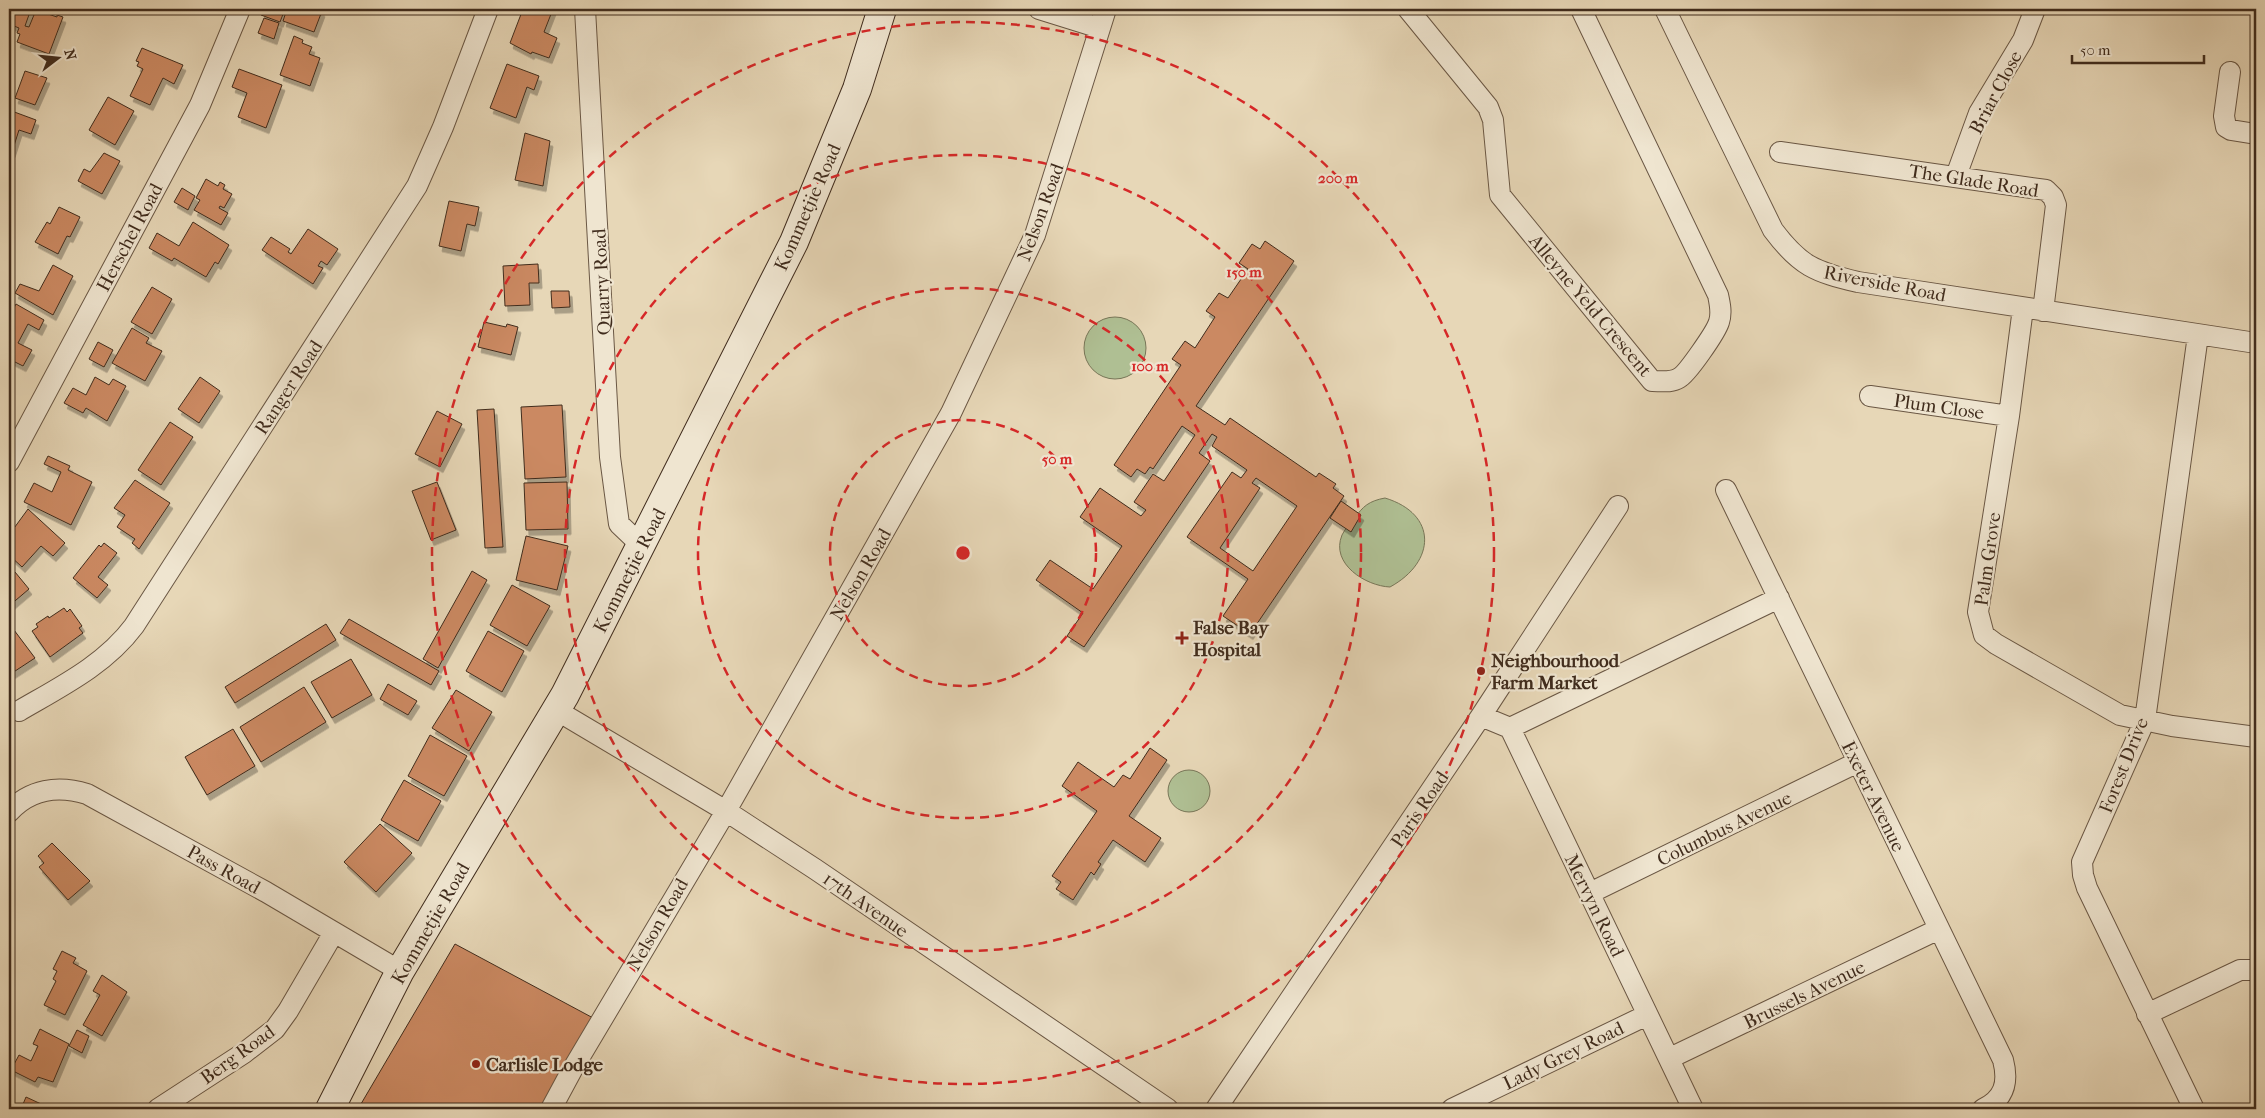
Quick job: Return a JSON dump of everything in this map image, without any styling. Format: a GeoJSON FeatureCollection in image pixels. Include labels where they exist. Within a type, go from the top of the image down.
{"type":"FeatureCollection","features":[{"type":"Feature","properties":{"kind":"main road","name":"Kommetjie Road"},"geometry":{"type":"LineString","coordinates":[[330,1109],[400,971],[556,710],[642,546],[794,242],[857,89],[882,9]]}},
{"type":"Feature","properties":{"kind":"street","name":"Herschel Road"},"geometry":{"type":"LineString","coordinates":[[9,462],[200,105],[240,9]]}},
{"type":"Feature","properties":{"kind":"street","name":"Ranger Road"},"geometry":{"type":"LineString","coordinates":[[18,711],[101,660],[120,644],[134,626],[417,186],[443,127],[488,9]]}},
{"type":"Feature","properties":{"kind":"street","name":"Quarry Road"},"geometry":{"type":"LineString","coordinates":[[585,9],[610,457],[619,524],[642,546]]}},
{"type":"Feature","properties":{"kind":"street"},"geometry":{"type":"LineString","coordinates":[[1039,9],[1100,28]]}},
{"type":"Feature","properties":{"kind":"street","name":"Nelson Road"},"geometry":{"type":"LineString","coordinates":[[551,1109],[576,1061],[726,811],[930,450],[1029,250],[1106,9]]}},
{"type":"Feature","properties":{"kind":"street","name":"Alleyne Yeld Crescent"},"geometry":{"type":"LineString","coordinates":[[1408,9],[1488,107],[1493,120],[1500,194],[1652,381],[1670,382],[1681,378],[1711,338],[1719,322],[1721,309],[1718,296],[1581,9]]}},
{"type":"Feature","properties":{"kind":"street","name":"Riverside Road"},"geometry":{"type":"LineString","coordinates":[[1665,9],[1761,208],[1787,249],[1800,261],[1832,276],[1858,282],[2256,343]]}},
{"type":"Feature","properties":{"kind":"street","name":"Briar Close"},"geometry":{"type":"LineString","coordinates":[[1956,176],[1979,114],[2023,40],[2035,9]]}},
{"type":"Feature","properties":{"kind":"street"},"geometry":{"type":"LineString","coordinates":[[2230,72],[2224,116],[2226,127],[2231,130],[2256,134]]}},
{"type":"Feature","properties":{"kind":"street","name":"The Glade Road"},"geometry":{"type":"LineString","coordinates":[[1780,152],[2034,186],[2046,190],[2053,197],[2056,212],[2043,311]]}},
{"type":"Feature","properties":{"kind":"street","name":"Palm Grove"},"geometry":{"type":"LineString","coordinates":[[2023,308],[2009,416],[1978,612],[1984,635],[1996,644],[2120,715],[2256,737]]}},
{"type":"Feature","properties":{"kind":"street","name":"Forest Drive"},"geometry":{"type":"LineString","coordinates":[[2194,1109],[2087,888],[2082,875],[2082,862],[2145,720],[2198,335]]}},
{"type":"Feature","properties":{"kind":"street","name":"Plum Close"},"geometry":{"type":"LineString","coordinates":[[1870,396],[2009,416]]}},
{"type":"Feature","properties":{"kind":"street","name":"Exeter Avenue"},"geometry":{"type":"LineString","coordinates":[[1726,490],[2003,1060],[2006,1077],[2005,1086],[1989,1106]]}},
{"type":"Feature","properties":{"kind":"street","name":"Paris Road"},"geometry":{"type":"LineString","coordinates":[[1216,1109],[1481,716],[1618,506]]}},
{"type":"Feature","properties":{"kind":"street"},"geometry":{"type":"LineString","coordinates":[[1481,716],[1510,728],[1779,598]]}},
{"type":"Feature","properties":{"kind":"street","name":"17th Avenue"},"geometry":{"type":"LineString","coordinates":[[556,710],[726,811],[1168,1109]]}},
{"type":"Feature","properties":{"kind":"street","name":"Mervyn Road"},"geometry":{"type":"LineString","coordinates":[[1510,728],[1693,1109]]}},
{"type":"Feature","properties":{"kind":"street","name":"Columbus Avenue"},"geometry":{"type":"LineString","coordinates":[[1590,894],[1858,762]]}},
{"type":"Feature","properties":{"kind":"street","name":"Pass Road"},"geometry":{"type":"LineString","coordinates":[[9,812],[24,799],[40,791],[62,788],[87,794],[266,892],[334,934],[400,971]]}},
{"type":"Feature","properties":{"kind":"street","name":"Brussels Avenue"},"geometry":{"type":"LineString","coordinates":[[1670,1058],[1939,929]]}},
{"type":"Feature","properties":{"kind":"street","name":"Berg Road"},"geometry":{"type":"LineString","coordinates":[[158,1109],[244,1053],[275,1029],[334,934]]}},
{"type":"Feature","properties":{"kind":"street"},"geometry":{"type":"LineString","coordinates":[[2147,1014],[2240,970],[2256,970]]}},
{"type":"Feature","properties":{"kind":"street","name":"Lady Grey Road"},"geometry":{"type":"LineString","coordinates":[[1452,1109],[1647,1015]]}},
{"type":"Feature","properties":{"kind":"green space"},"geometry":{"type":"Polygon","coordinates":[[[1115,317],[1127,320],[1137,326],[1143,336],[1146,348],[1143,360],[1137,370],[1127,376],[1115,379],[1103,376],[1093,370],[1087,360],[1084,348],[1087,336],[1093,326],[1103,320],[1115,317]]]}},
{"type":"Feature","properties":{"kind":"green space"},"geometry":{"type":"Polygon","coordinates":[[[1385,498],[1402,505],[1415,515],[1422,527],[1425,539],[1423,552],[1416,565],[1405,577],[1390,587],[1371,583],[1352,572],[1341,555],[1340,546],[1343,533],[1360,511],[1367,505],[1385,498]]]}},
{"type":"Feature","properties":{"kind":"green space"},"geometry":{"type":"Polygon","coordinates":[[[1189,770],[1204,776],[1210,791],[1204,806],[1189,812],[1174,806],[1168,791],[1174,776],[1189,770]]]}},
{"type":"Feature","properties":{"kind":"building"},"geometry":{"type":"Polygon","coordinates":[[[12,9],[31,9],[25,26],[29,27],[36,10],[57,17],[57,15],[63,17],[49,54],[17,42],[20,34],[17,33],[19,28],[9,24],[12,9]]]}},
{"type":"Feature","properties":{"kind":"building"},"geometry":{"type":"Polygon","coordinates":[[[263,9],[285,9],[280,22],[261,15],[263,9]]]}},
{"type":"Feature","properties":{"kind":"building"},"geometry":{"type":"Polygon","coordinates":[[[287,9],[315,9],[322,11],[314,32],[283,21],[287,9]]]}},
{"type":"Feature","properties":{"kind":"building"},"geometry":{"type":"Polygon","coordinates":[[[523,9],[553,9],[544,32],[557,38],[549,58],[532,52],[531,54],[510,43],[523,9]]]}},
{"type":"Feature","properties":{"kind":"building"},"geometry":{"type":"Polygon","coordinates":[[[264,18],[279,23],[274,39],[258,33],[264,18]]]}},
{"type":"Feature","properties":{"kind":"building"},"geometry":{"type":"Polygon","coordinates":[[[294,36],[303,40],[302,43],[312,47],[309,54],[320,58],[310,86],[280,75],[294,36]]]}},
{"type":"Feature","properties":{"kind":"building"},"geometry":{"type":"Polygon","coordinates":[[[142,48],[183,65],[174,84],[163,78],[150,105],[130,96],[143,69],[137,66],[139,62],[136,61],[142,48]]]}},
{"type":"Feature","properties":{"kind":"building"},"geometry":{"type":"Polygon","coordinates":[[[507,64],[539,76],[534,90],[527,87],[516,118],[490,108],[507,64]]]}},
{"type":"Feature","properties":{"kind":"building"},"geometry":{"type":"Polygon","coordinates":[[[239,69],[282,85],[266,128],[238,117],[247,93],[232,87],[239,69]]]}},
{"type":"Feature","properties":{"kind":"building"},"geometry":{"type":"Polygon","coordinates":[[[25,71],[47,78],[35,105],[15,98],[25,71]]]}},
{"type":"Feature","properties":{"kind":"building"},"geometry":{"type":"Polygon","coordinates":[[[108,97],[134,111],[115,145],[89,130],[108,97]]]}},
{"type":"Feature","properties":{"kind":"building"},"geometry":{"type":"Polygon","coordinates":[[[9,110],[36,120],[31,134],[19,130],[12,152],[9,151],[9,110]]]}},
{"type":"Feature","properties":{"kind":"building"},"geometry":{"type":"Polygon","coordinates":[[[525,133],[550,141],[543,186],[515,180],[525,133]]]}},
{"type":"Feature","properties":{"kind":"building"},"geometry":{"type":"Polygon","coordinates":[[[104,153],[120,161],[102,194],[78,181],[84,169],[90,172],[104,153]]]}},
{"type":"Feature","properties":{"kind":"building"},"geometry":{"type":"Polygon","coordinates":[[[206,179],[218,186],[220,182],[225,185],[223,189],[232,194],[224,208],[220,206],[219,208],[228,213],[221,225],[194,210],[200,200],[196,198],[206,179]]]}},
{"type":"Feature","properties":{"kind":"building"},"geometry":{"type":"Polygon","coordinates":[[[182,188],[195,196],[188,210],[174,202],[182,188]]]}},
{"type":"Feature","properties":{"kind":"building"},"geometry":{"type":"Polygon","coordinates":[[[449,201],[479,207],[475,226],[467,224],[461,251],[439,246],[449,201]]]}},
{"type":"Feature","properties":{"kind":"building"},"geometry":{"type":"Polygon","coordinates":[[[59,207],[80,217],[70,237],[67,236],[58,254],[35,242],[47,222],[50,224],[59,207]]]}},
{"type":"Feature","properties":{"kind":"building"},"geometry":{"type":"Polygon","coordinates":[[[193,222],[229,245],[218,264],[215,262],[206,277],[174,258],[172,261],[149,248],[157,233],[179,246],[193,222]]]}},
{"type":"Feature","properties":{"kind":"building"},"geometry":{"type":"Polygon","coordinates":[[[308,229],[338,249],[327,265],[321,261],[318,266],[323,268],[313,284],[262,250],[271,237],[290,249],[288,252],[291,254],[308,229]]]}},
{"type":"Feature","properties":{"kind":"building","name":"False Bay Hospital"},"geometry":{"type":"Polygon","coordinates":[[[1265,241],[1294,261],[1196,406],[1225,425],[1230,418],[1316,477],[1319,473],[1336,484],[1333,488],[1344,496],[1250,634],[1223,616],[1248,579],[1187,537],[1232,472],[1241,478],[1247,470],[1212,446],[1217,437],[1212,434],[1199,453],[1210,461],[1084,647],[1067,636],[1083,613],[1036,580],[1050,560],[1093,589],[1122,546],[1080,517],[1100,488],[1141,516],[1146,510],[1134,502],[1153,474],[1164,481],[1195,435],[1182,426],[1153,469],[1150,467],[1145,474],[1137,469],[1131,477],[1114,465],[1181,365],[1172,359],[1185,341],[1195,348],[1215,317],[1206,311],[1219,293],[1228,298],[1248,269],[1239,263],[1252,244],[1260,249],[1265,241]],[[1256,478],[1252,483],[1260,488],[1220,548],[1253,571],[1297,506],[1256,478]]]}},
{"type":"Feature","properties":{"kind":"building"},"geometry":{"type":"Polygon","coordinates":[[[538,264],[539,283],[529,283],[530,305],[505,306],[503,266],[538,264]]]}},
{"type":"Feature","properties":{"kind":"building"},"geometry":{"type":"Polygon","coordinates":[[[53,265],[73,276],[53,315],[15,293],[20,284],[39,291],[53,265]]]}},
{"type":"Feature","properties":{"kind":"building"},"geometry":{"type":"Polygon","coordinates":[[[152,287],[172,299],[152,334],[131,322],[152,287]]]}},
{"type":"Feature","properties":{"kind":"building"},"geometry":{"type":"Polygon","coordinates":[[[551,291],[569,291],[570,307],[552,308],[551,291]]]}},
{"type":"Feature","properties":{"kind":"building"},"geometry":{"type":"Polygon","coordinates":[[[16,304],[44,320],[39,330],[28,324],[18,343],[32,350],[23,366],[9,359],[9,317],[16,304]]]}},
{"type":"Feature","properties":{"kind":"building"},"geometry":{"type":"Polygon","coordinates":[[[484,322],[506,327],[507,324],[518,327],[511,355],[478,347],[484,322]]]}},
{"type":"Feature","properties":{"kind":"building"},"geometry":{"type":"Polygon","coordinates":[[[132,328],[149,338],[146,343],[162,351],[145,381],[112,363],[132,328]]]}},
{"type":"Feature","properties":{"kind":"building"},"geometry":{"type":"Polygon","coordinates":[[[98,342],[113,350],[104,367],[89,359],[98,342]]]}},
{"type":"Feature","properties":{"kind":"building"},"geometry":{"type":"Polygon","coordinates":[[[95,377],[109,385],[113,379],[126,386],[107,421],[86,408],[83,413],[64,403],[73,388],[86,395],[95,377]]]}},
{"type":"Feature","properties":{"kind":"building"},"geometry":{"type":"Polygon","coordinates":[[[200,377],[220,391],[199,423],[178,409],[200,377]]]}},
{"type":"Feature","properties":{"kind":"building"},"geometry":{"type":"Polygon","coordinates":[[[562,405],[566,477],[525,479],[521,407],[562,405]]]}},
{"type":"Feature","properties":{"kind":"building"},"geometry":{"type":"Polygon","coordinates":[[[494,409],[503,547],[485,548],[477,410],[494,409]]]}},
{"type":"Feature","properties":{"kind":"building"},"geometry":{"type":"Polygon","coordinates":[[[437,411],[462,424],[440,467],[415,454],[437,411]]]}},
{"type":"Feature","properties":{"kind":"building"},"geometry":{"type":"Polygon","coordinates":[[[170,422],[193,437],[161,485],[138,470],[170,422]]]}},
{"type":"Feature","properties":{"kind":"building"},"geometry":{"type":"Polygon","coordinates":[[[48,456],[70,466],[68,470],[92,482],[71,525],[24,502],[34,483],[52,492],[61,472],[44,464],[48,456]]]}},
{"type":"Feature","properties":{"kind":"building"},"geometry":{"type":"Polygon","coordinates":[[[135,480],[170,503],[139,549],[132,543],[135,539],[117,527],[125,515],[114,508],[135,480]]]}},
{"type":"Feature","properties":{"kind":"building"},"geometry":{"type":"Polygon","coordinates":[[[437,482],[456,530],[431,540],[412,491],[437,482]]]}},
{"type":"Feature","properties":{"kind":"building"},"geometry":{"type":"Polygon","coordinates":[[[567,482],[568,529],[526,530],[524,483],[567,482]]]}},
{"type":"Feature","properties":{"kind":"building"},"geometry":{"type":"Polygon","coordinates":[[[1341,501],[1361,515],[1351,532],[1330,518],[1341,501]]]}},
{"type":"Feature","properties":{"kind":"building"},"geometry":{"type":"Polygon","coordinates":[[[28,509],[65,543],[53,556],[41,546],[22,567],[9,555],[9,535],[28,509]]]}},
{"type":"Feature","properties":{"kind":"building"},"geometry":{"type":"Polygon","coordinates":[[[526,536],[568,546],[557,590],[516,580],[526,536]]]}},
{"type":"Feature","properties":{"kind":"building"},"geometry":{"type":"Polygon","coordinates":[[[104,543],[117,553],[98,577],[108,585],[97,598],[73,578],[99,545],[101,547],[104,543]]]}},
{"type":"Feature","properties":{"kind":"building"},"geometry":{"type":"Polygon","coordinates":[[[472,571],[487,580],[438,668],[423,659],[472,571]]]}},
{"type":"Feature","properties":{"kind":"building"},"geometry":{"type":"Polygon","coordinates":[[[15,572],[29,589],[9,606],[9,577],[15,572]]]}},
{"type":"Feature","properties":{"kind":"building"},"geometry":{"type":"Polygon","coordinates":[[[512,585],[550,606],[527,646],[490,625],[512,585]]]}},
{"type":"Feature","properties":{"kind":"building"},"geometry":{"type":"Polygon","coordinates":[[[64,608],[67,612],[70,609],[82,626],[79,628],[83,633],[50,657],[32,631],[38,627],[36,624],[64,608]]]}},
{"type":"Feature","properties":{"kind":"building"},"geometry":{"type":"Polygon","coordinates":[[[349,619],[439,671],[431,685],[340,633],[349,619]]]}},
{"type":"Feature","properties":{"kind":"building"},"geometry":{"type":"Polygon","coordinates":[[[326,624],[336,640],[235,703],[225,687],[326,624]]]}},
{"type":"Feature","properties":{"kind":"building"},"geometry":{"type":"Polygon","coordinates":[[[14,630],[35,658],[9,675],[9,633],[14,630]]]}},
{"type":"Feature","properties":{"kind":"building"},"geometry":{"type":"Polygon","coordinates":[[[488,631],[524,651],[502,692],[466,671],[488,631]]]}},
{"type":"Feature","properties":{"kind":"building"},"geometry":{"type":"Polygon","coordinates":[[[351,659],[372,695],[332,718],[311,682],[351,659]]]}},
{"type":"Feature","properties":{"kind":"building"},"geometry":{"type":"Polygon","coordinates":[[[388,684],[417,701],[408,715],[380,699],[388,684]]]}},
{"type":"Feature","properties":{"kind":"building"},"geometry":{"type":"Polygon","coordinates":[[[304,687],[326,722],[261,762],[240,727],[304,687]]]}},
{"type":"Feature","properties":{"kind":"building"},"geometry":{"type":"Polygon","coordinates":[[[456,690],[492,712],[469,751],[432,728],[456,690]]]}},
{"type":"Feature","properties":{"kind":"building"},"geometry":{"type":"Polygon","coordinates":[[[233,729],[255,766],[207,795],[185,757],[233,729]]]}},
{"type":"Feature","properties":{"kind":"building"},"geometry":{"type":"Polygon","coordinates":[[[430,735],[467,756],[444,796],[408,776],[430,735]]]}},
{"type":"Feature","properties":{"kind":"building"},"geometry":{"type":"Polygon","coordinates":[[[1150,748],[1167,760],[1129,816],[1161,838],[1145,862],[1113,840],[1098,862],[1101,864],[1094,875],[1091,872],[1073,900],[1056,889],[1061,882],[1052,876],[1097,811],[1062,786],[1078,762],[1114,787],[1123,775],[1130,779],[1150,748]]]}},
{"type":"Feature","properties":{"kind":"building"},"geometry":{"type":"Polygon","coordinates":[[[404,780],[441,801],[418,841],[381,820],[404,780]]]}},
{"type":"Feature","properties":{"kind":"building"},"geometry":{"type":"Polygon","coordinates":[[[380,824],[412,853],[376,892],[344,862],[380,824]]]}},
{"type":"Feature","properties":{"kind":"building"},"geometry":{"type":"Polygon","coordinates":[[[52,843],[90,881],[68,900],[39,867],[44,863],[38,856],[52,843]]]}},
{"type":"Feature","properties":{"kind":"building","name":"Carlisle Lodge"},"geometry":{"type":"Polygon","coordinates":[[[455,944],[595,1019],[541,1109],[358,1109],[455,944]]]}},
{"type":"Feature","properties":{"kind":"building"},"geometry":{"type":"Polygon","coordinates":[[[62,951],[76,958],[73,963],[87,971],[65,1015],[44,1005],[56,981],[53,979],[57,971],[53,969],[62,951]]]}},
{"type":"Feature","properties":{"kind":"building"},"geometry":{"type":"Polygon","coordinates":[[[102,975],[127,992],[102,1036],[83,1025],[100,995],[93,991],[102,975]]]}},
{"type":"Feature","properties":{"kind":"building"},"geometry":{"type":"Polygon","coordinates":[[[40,1029],[69,1044],[53,1082],[38,1077],[35,1082],[11,1070],[19,1055],[31,1061],[38,1046],[33,1044],[40,1029]]]}},
{"type":"Feature","properties":{"kind":"building"},"geometry":{"type":"Polygon","coordinates":[[[77,1030],[89,1036],[82,1053],[69,1046],[77,1030]]]}},
{"type":"Feature","properties":{"kind":"building"},"geometry":{"type":"Polygon","coordinates":[[[26,1097],[52,1109],[21,1109],[26,1097]]]}},
{"type":"Feature","properties":{"kind":"building"},"geometry":{"type":"Polygon","coordinates":[[[9,1103],[21,1109],[9,1109],[9,1103]]]}},
{"type":"Feature","properties":{"kind":"place","name":"False Bay Hospital"},"geometry":{"type":"Point","coordinates":[1182,638]}},
{"type":"Feature","properties":{"kind":"place","name":"Neighbourhood Farm Market"},"geometry":{"type":"Point","coordinates":[1481,671]}},
{"type":"Feature","properties":{"kind":"place","name":"Carlisle Lodge"},"geometry":{"type":"Point","coordinates":[476,1064]}}]}
